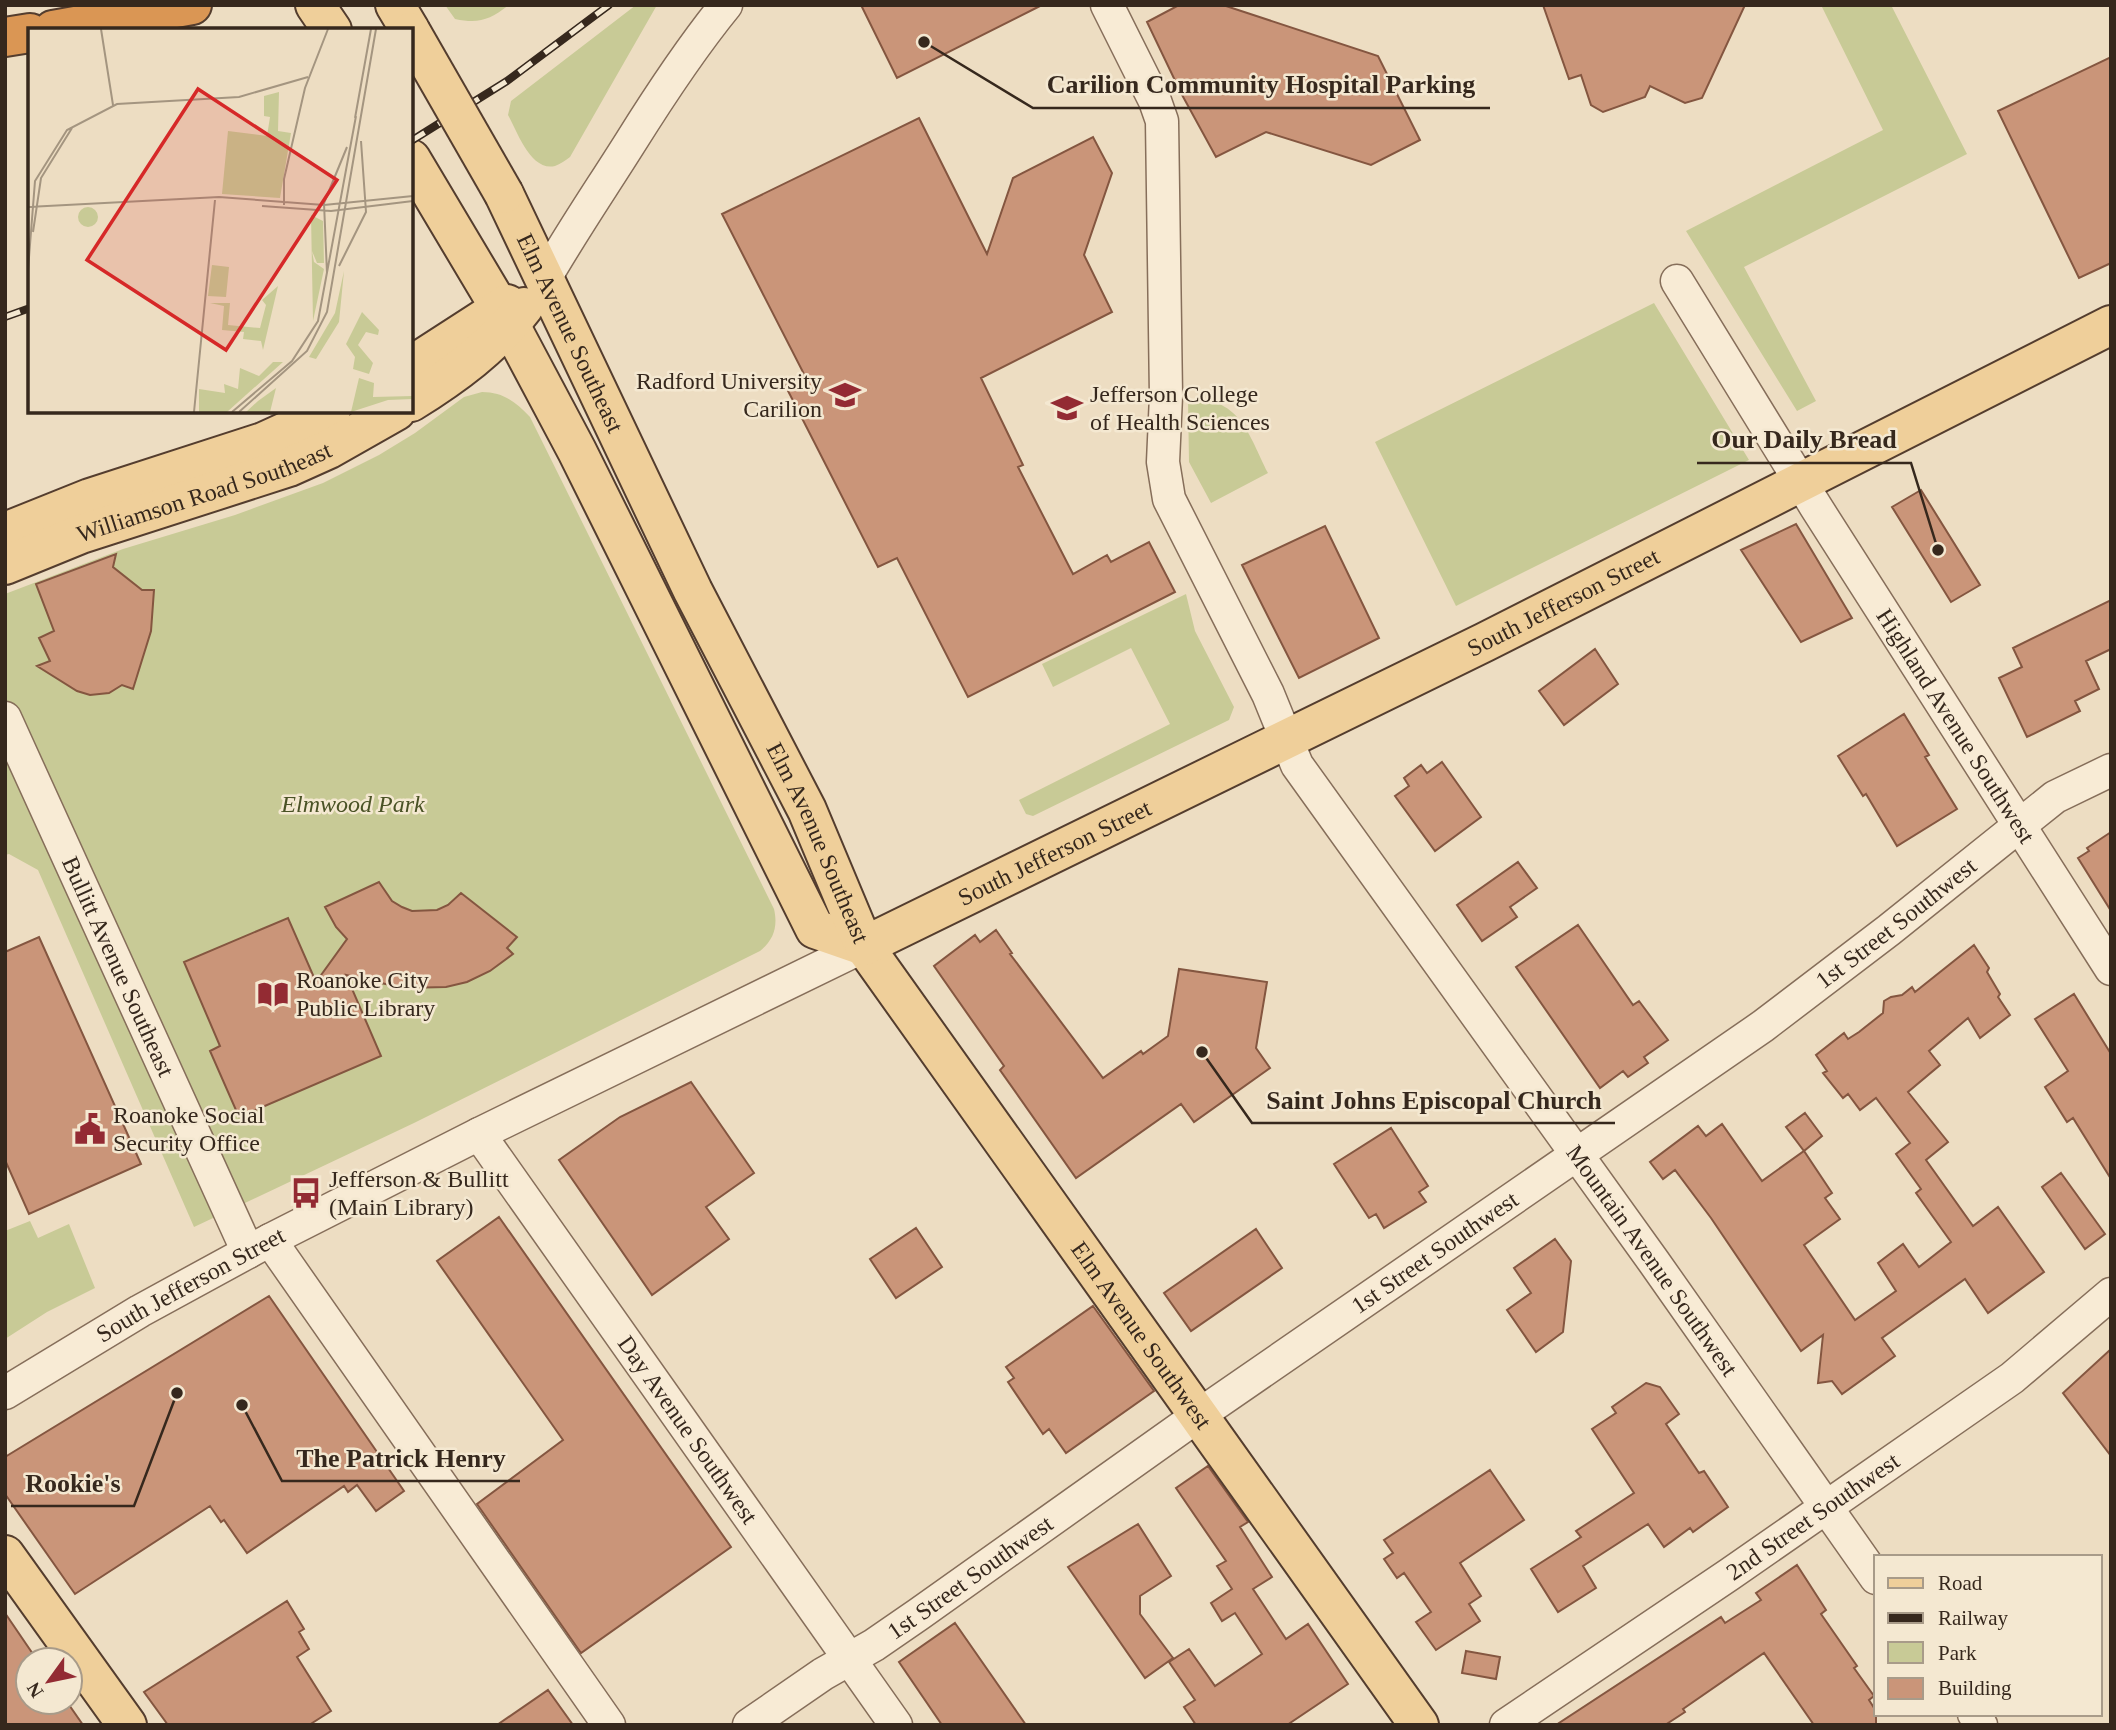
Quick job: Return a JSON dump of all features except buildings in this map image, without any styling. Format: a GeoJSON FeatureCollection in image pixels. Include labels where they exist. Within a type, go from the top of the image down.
{"type":"FeatureCollection","features":[{"type":"Feature","properties":{"kind":"highway"},"geometry":{"type":"LineString","coordinates":[[64,28],[192,5]]}},
{"type":"Feature","properties":{"kind":"highway"},"geometry":{"type":"LineString","coordinates":[[5,37],[28,33]]}},
{"type":"Feature","properties":{"kind":"main road"},"geometry":{"type":"LineString","coordinates":[[315,5],[330,28]]}},
{"type":"Feature","properties":{"kind":"main road","name":"Elm Avenue Southeast"},"geometry":{"type":"LineString","coordinates":[[395,5],[409,28]]}},
{"type":"Feature","properties":{"kind":"main road","name":"Elm Avenue Southeast"},"geometry":{"type":"LineString","coordinates":[[413,35],[505,194],[693,591],[807,810],[864,946]]}},
{"type":"Feature","properties":{"kind":"main road","name":"Elm Avenue Southeast"},"geometry":{"type":"LineString","coordinates":[[413,162],[505,317],[583,463],[815,929],[864,946]]}},
{"type":"Feature","properties":{"kind":"main road"},"geometry":{"type":"LineString","coordinates":[[413,401],[476,357],[505,317],[544,280]]}},
{"type":"Feature","properties":{"kind":"main road"},"geometry":{"type":"LineString","coordinates":[[413,365],[505,317]]}},
{"type":"Feature","properties":{"kind":"main road","name":"South Jefferson Street"},"geometry":{"type":"LineString","coordinates":[[864,946],[1485,642],[2111,325]]}},
{"type":"Feature","properties":{"kind":"main road","name":"Williamson Road Southeast"},"geometry":{"type":"LineString","coordinates":[[5,532],[90,498],[253,446],[327,413]]}},
{"type":"Feature","properties":{"kind":"main road","name":"Williamson Road Southeast"},"geometry":{"type":"LineString","coordinates":[[5,565],[82,534],[289,467],[329,449],[392,413]]}},
{"type":"Feature","properties":{"kind":"main road","name":"Elm Avenue Southwest"},"geometry":{"type":"LineString","coordinates":[[864,946],[1419,1725]]}},
{"type":"Feature","properties":{"kind":"main road"},"geometry":{"type":"LineString","coordinates":[[5,1555],[127,1725]]}},
{"type":"Feature","properties":{"kind":"street"},"geometry":{"type":"LineString","coordinates":[[544,280],[567,238],[661,92],[726,5]]}},
{"type":"Feature","properties":{"kind":"street","name":"Mountain Avenue Southwest"},"geometry":{"type":"LineString","coordinates":[[1107,5],[1155,101],[1162,121],[1166,396],[1163,462],[1169,499],[1268,694],[1297,765],[1654,1262],[1874,1575]]}},
{"type":"Feature","properties":{"kind":"street","name":"Highland Avenue Southwest"},"geometry":{"type":"LineString","coordinates":[[1677,281],[1800,482],[2111,969]]}},
{"type":"Feature","properties":{"kind":"street","name":"Bullitt Avenue Southeast"},"geometry":{"type":"LineString","coordinates":[[5,718],[259,1246],[609,1725]]}},
{"type":"Feature","properties":{"kind":"street","name":"1st Street Southwest"},"geometry":{"type":"LineString","coordinates":[[749,1725],[848,1658],[874,1645],[1199,1415],[1763,1026],[1889,930],[2055,797],[2111,770]]}},
{"type":"Feature","properties":{"kind":"street","name":"South Jefferson Street"},"geometry":{"type":"LineString","coordinates":[[5,1393],[139,1311],[259,1246],[479,1133],[864,946]]}},
{"type":"Feature","properties":{"kind":"street","name":"Day Avenue Southwest"},"geometry":{"type":"LineString","coordinates":[[479,1133],[896,1725]]}},
{"type":"Feature","properties":{"kind":"street","name":"2nd Street Southwest"},"geometry":{"type":"LineString","coordinates":[[1506,1725],[2012,1378],[2111,1294]]}},
{"type":"Feature","properties":{"kind":"green space"},"geometry":{"type":"Polygon","coordinates":[[[445,5],[509,5],[489,17],[471,21],[455,19],[445,5]]]}},
{"type":"Feature","properties":{"kind":"green space"},"geometry":{"type":"Polygon","coordinates":[[[636,5],[657,5],[570,157],[555,166],[539,163],[520,140],[508,115],[511,101],[636,5]]]}},
{"type":"Feature","properties":{"kind":"green space"},"geometry":{"type":"Polygon","coordinates":[[[1821,5],[1891,5],[1967,154],[1744,267],[1816,401],[1797,411],[1686,231],[1883,130],[1821,5]]]}},
{"type":"Feature","properties":{"kind":"green space"},"geometry":{"type":"Polygon","coordinates":[[[1654,303],[1749,460],[1456,606],[1375,442],[1654,303]]]}},
{"type":"Feature","properties":{"kind":"green space","name":"Elmwood Park"},"geometry":{"type":"Polygon","coordinates":[[[482,392],[509,399],[530,417],[774,909],[774,932],[760,951],[414,1123],[194,1227],[38,870],[9,854],[5,855],[5,594],[123,549],[235,515],[323,483],[379,455],[415,433],[464,397],[482,392]]]}},
{"type":"Feature","properties":{"kind":"green space"},"geometry":{"type":"Polygon","coordinates":[[[1188,399],[1206,400],[1231,411],[1248,431],[1268,473],[1211,503],[1189,462],[1188,399]]]}},
{"type":"Feature","properties":{"kind":"green space"},"geometry":{"type":"Polygon","coordinates":[[[1186,594],[1195,631],[1234,707],[1229,720],[1033,816],[1026,814],[1019,800],[1170,724],[1131,648],[1053,687],[1042,664],[1186,594]]]}},
{"type":"Feature","properties":{"kind":"green space"},"geometry":{"type":"Polygon","coordinates":[[[30,1221],[38,1238],[69,1224],[95,1288],[47,1312],[5,1339],[5,1231],[30,1221]]]}},
{"type":"Feature","properties":{"kind":"railway"},"geometry":{"type":"LineString","coordinates":[[413,140],[507,81],[609,5]]}},
{"type":"Feature","properties":{"kind":"railway"},"geometry":{"type":"LineString","coordinates":[[5,317],[28,309]]}},
{"type":"Feature","properties":{"kind":"place","name":"Carilion Community Hospital Parking"},"geometry":{"type":"Point","coordinates":[924,42]}},
{"type":"Feature","properties":{"kind":"place","name":"Radford University Carilion"},"geometry":{"type":"Point","coordinates":[845,395]}},
{"type":"Feature","properties":{"kind":"place","name":"Jefferson College of Health Sciences"},"geometry":{"type":"Point","coordinates":[1067,408]}},
{"type":"Feature","properties":{"kind":"place","name":"Our Daily Bread"},"geometry":{"type":"Point","coordinates":[1938,550]}},
{"type":"Feature","properties":{"kind":"place","name":"Roanoke City Public Library"},"geometry":{"type":"Point","coordinates":[273,994]}},
{"type":"Feature","properties":{"kind":"place","name":"Saint Johns Episcopal Church"},"geometry":{"type":"Point","coordinates":[1202,1052]}},
{"type":"Feature","properties":{"kind":"place","name":"Roanoke Social Security Office"},"geometry":{"type":"Point","coordinates":[90,1129]}},
{"type":"Feature","properties":{"kind":"place","name":"Jefferson & Bullitt (Main Library)"},"geometry":{"type":"Point","coordinates":[306,1193]}},
{"type":"Feature","properties":{"kind":"place","name":"Rookie's"},"geometry":{"type":"Point","coordinates":[177,1393]}},
{"type":"Feature","properties":{"kind":"place","name":"The Patrick Henry"},"geometry":{"type":"Point","coordinates":[242,1405]}}]}
